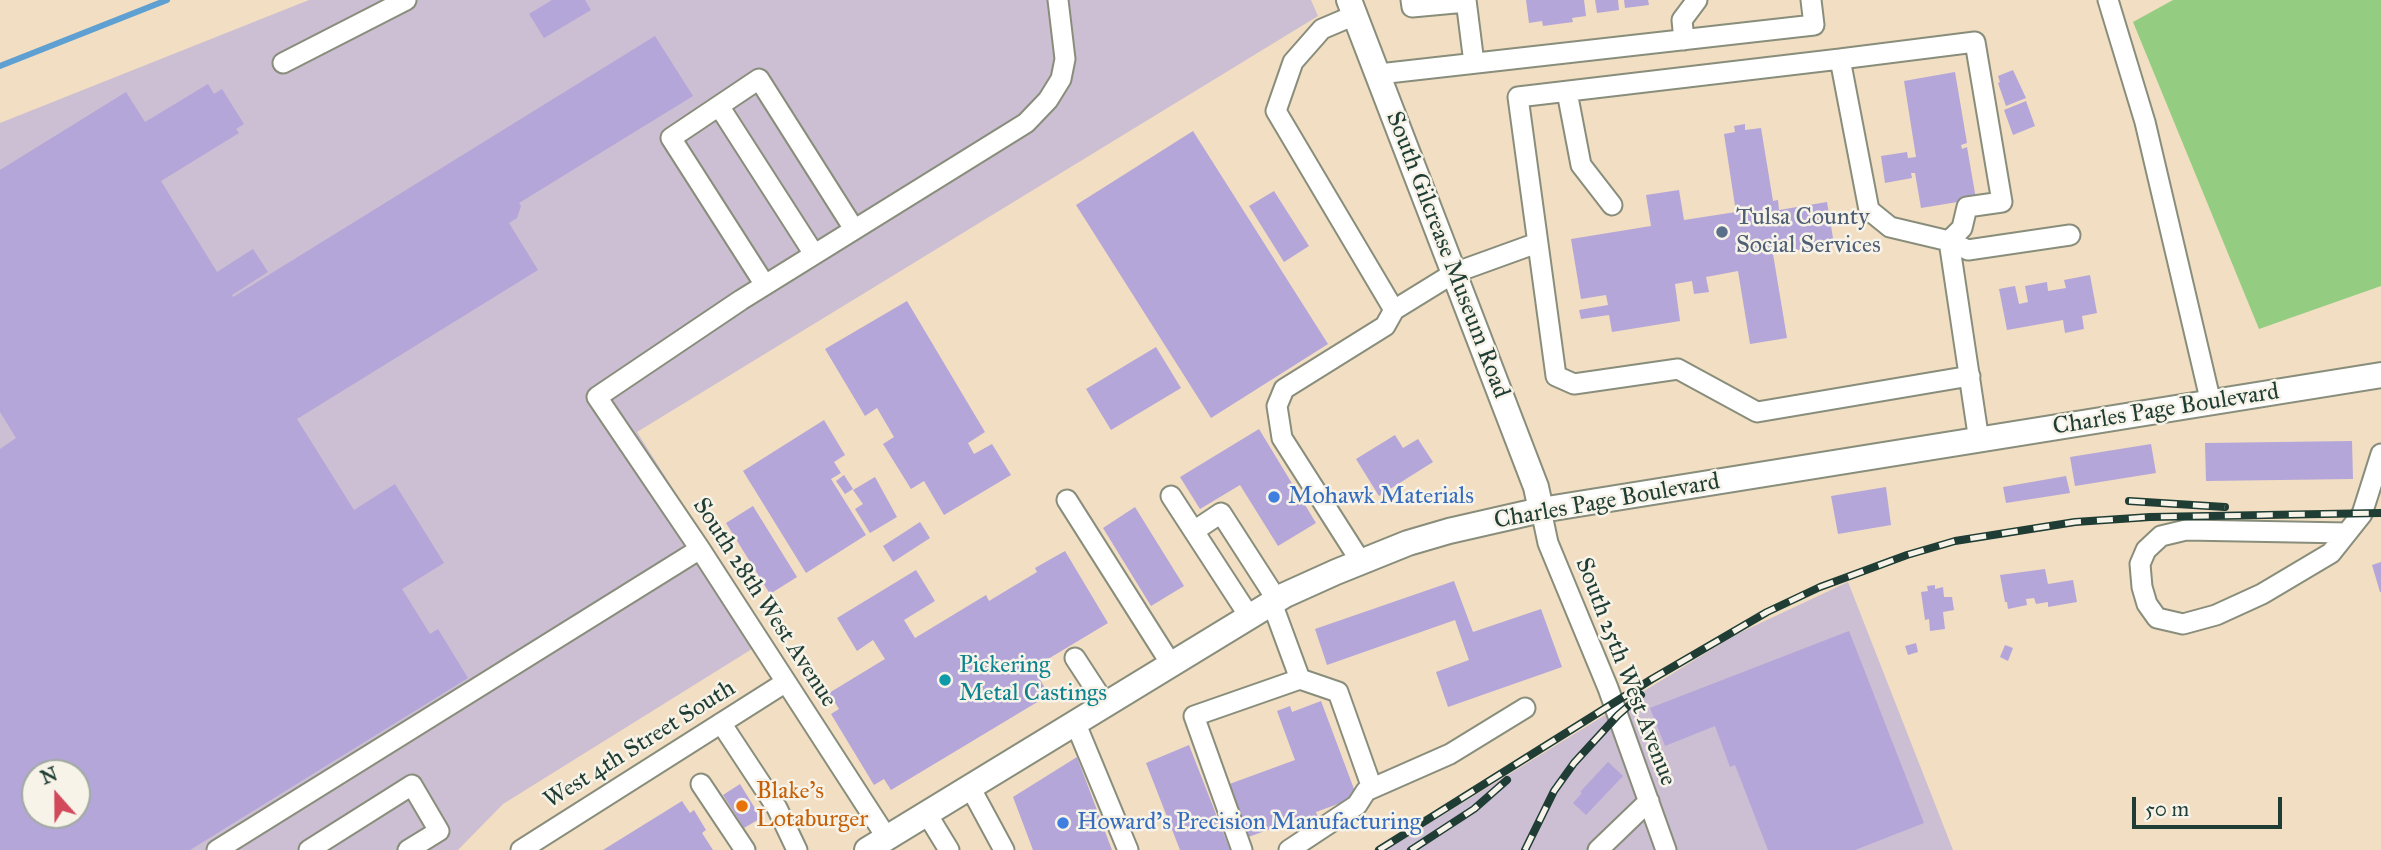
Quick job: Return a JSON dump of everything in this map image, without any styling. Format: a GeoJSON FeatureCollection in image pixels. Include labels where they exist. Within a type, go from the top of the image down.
{"type":"FeatureCollection","features":[{"type":"Feature","properties":{"kind":"main road","name":"South Gilcrease Museum Road"},"geometry":{"type":"LineString","coordinates":[[1352,7],[1536,487],[1541,510]]}},
{"type":"Feature","properties":{"kind":"main road","name":"Charles Page Boulevard"},"geometry":{"type":"LineString","coordinates":[[877,844],[1274,601],[1393,548],[1449,531],[1541,510],[2381,375]]}},
{"type":"Feature","properties":{"kind":"street"},"geometry":{"type":"LineString","coordinates":[[283,63],[406,0]]}},
{"type":"Feature","properties":{"kind":"street"},"geometry":{"type":"LineString","coordinates":[[854,229],[759,79],[671,138],[765,285],[1026,122],[1048,100],[1061,79],[1065,59],[1058,0]]}},
{"type":"Feature","properties":{"kind":"street"},"geometry":{"type":"LineString","coordinates":[[1412,0],[1412,7],[1466,1],[1474,63]]}},
{"type":"Feature","properties":{"kind":"street"},"geometry":{"type":"LineString","coordinates":[[1684,40],[1682,20],[1696,0]]}},
{"type":"Feature","properties":{"kind":"street"},"geometry":{"type":"LineString","coordinates":[[1379,75],[1814,25],[1811,0]]}},
{"type":"Feature","properties":{"kind":"street"},"geometry":{"type":"LineString","coordinates":[[2108,0],[2145,122],[2211,402]]}},
{"type":"Feature","properties":{"kind":"street"},"geometry":{"type":"LineString","coordinates":[[1352,7],[1322,29],[1293,62],[1276,111],[1394,310]]}},
{"type":"Feature","properties":{"kind":"street"},"geometry":{"type":"LineString","coordinates":[[1949,241],[1962,228],[1967,207],[2002,202],[1975,41],[1518,97],[1556,376],[1574,384],[1678,369],[1757,412],[1970,376]]}},
{"type":"Feature","properties":{"kind":"street"},"geometry":{"type":"LineString","coordinates":[[1840,59],[1869,210],[1891,227],[1949,241],[1968,250],[2070,235]]}},
{"type":"Feature","properties":{"kind":"street"},"geometry":{"type":"LineString","coordinates":[[1567,92],[1581,165],[1612,205]]}},
{"type":"Feature","properties":{"kind":"street"},"geometry":{"type":"LineString","coordinates":[[719,106],[814,254]]}},
{"type":"Feature","properties":{"kind":"street"},"geometry":{"type":"LineString","coordinates":[[1949,241],[1979,441]]}},
{"type":"Feature","properties":{"kind":"street"},"geometry":{"type":"LineString","coordinates":[[1361,562],[1282,438],[1277,406],[1284,389],[1385,326],[1394,310],[1454,273],[1537,243]]}},
{"type":"Feature","properties":{"kind":"street","name":"South 28th West Avenue"},"geometry":{"type":"LineString","coordinates":[[765,285],[597,397],[786,682],[877,844]]}},
{"type":"Feature","properties":{"kind":"street"},"geometry":{"type":"LineString","coordinates":[[2347,533],[2186,530],[2161,536],[2146,550],[2140,565],[2147,604],[2157,618],[2171,623],[2183,624],[2216,615],[2262,594],[2331,553],[2347,533],[2362,514],[2381,454]]}},
{"type":"Feature","properties":{"kind":"street"},"geometry":{"type":"LineString","coordinates":[[1171,495],[1249,617]]}},
{"type":"Feature","properties":{"kind":"street"},"geometry":{"type":"LineString","coordinates":[[1067,500],[1171,664]]}},
{"type":"Feature","properties":{"kind":"street","name":"South 25th West Avenue"},"geometry":{"type":"LineString","coordinates":[[1541,510],[1548,543],[1608,688],[1666,850]]}},
{"type":"Feature","properties":{"kind":"street"},"geometry":{"type":"LineString","coordinates":[[1194,531],[1221,513],[1274,601],[1300,679]]}},
{"type":"Feature","properties":{"kind":"street"},"geometry":{"type":"LineString","coordinates":[[217,850],[700,549]]}},
{"type":"Feature","properties":{"kind":"street"},"geometry":{"type":"LineString","coordinates":[[1075,658],[1105,704]]}},
{"type":"Feature","properties":{"kind":"street"},"geometry":{"type":"LineString","coordinates":[[1242,850],[1194,716],[1300,679],[1338,692],[1372,788]]}},
{"type":"Feature","properties":{"kind":"street","name":"West 4th Street South"},"geometry":{"type":"LineString","coordinates":[[521,850],[786,682]]}},
{"type":"Feature","properties":{"kind":"street"},"geometry":{"type":"LineString","coordinates":[[1289,850],[1357,805],[1366,791],[1450,754],[1525,708]]}},
{"type":"Feature","properties":{"kind":"street"},"geometry":{"type":"LineString","coordinates":[[1075,722],[1128,850]]}},
{"type":"Feature","properties":{"kind":"street"},"geometry":{"type":"LineString","coordinates":[[721,723],[777,807],[797,850]]}},
{"type":"Feature","properties":{"kind":"street"},"geometry":{"type":"LineString","coordinates":[[701,784],[745,850]]}},
{"type":"Feature","properties":{"kind":"street"},"geometry":{"type":"LineString","coordinates":[[309,850],[412,785],[439,831],[408,850]]}},
{"type":"Feature","properties":{"kind":"street"},"geometry":{"type":"LineString","coordinates":[[970,787],[1003,850]]}},
{"type":"Feature","properties":{"kind":"street"},"geometry":{"type":"LineString","coordinates":[[1598,850],[1649,801]]}},
{"type":"Feature","properties":{"kind":"street"},"geometry":{"type":"LineString","coordinates":[[927,814],[949,850]]}},
{"type":"Feature","properties":{"kind":"shaded area"},"geometry":{"type":"Polygon","coordinates":[[[309,0],[1311,0],[1318,16],[637,432],[768,639],[503,804],[458,850],[0,850],[0,123],[309,0]]]}},
{"type":"Feature","properties":{"kind":"shaded area"},"geometry":{"type":"Polygon","coordinates":[[[1848,582],[1953,850],[1386,850],[1735,635],[1848,582]]]}},
{"type":"Feature","properties":{"kind":"green space"},"geometry":{"type":"Polygon","coordinates":[[[2173,0],[2381,0],[2381,286],[2259,329],[2133,22],[2173,0]]]}},
{"type":"Feature","properties":{"kind":"building"},"geometry":{"type":"Polygon","coordinates":[[[552,0],[585,0],[591,10],[544,38],[529,14],[552,0]]]}},
{"type":"Feature","properties":{"kind":"building"},"geometry":{"type":"Polygon","coordinates":[[[1526,0],[1584,0],[1586,16],[1572,18],[1573,22],[1543,26],[1542,21],[1529,23],[1526,0]]]}},
{"type":"Feature","properties":{"kind":"building"},"geometry":{"type":"Polygon","coordinates":[[[1595,0],[1618,0],[1619,10],[1597,13],[1595,0]]]}},
{"type":"Feature","properties":{"kind":"building"},"geometry":{"type":"Polygon","coordinates":[[[1624,0],[1648,0],[1649,5],[1625,8],[1624,0]]]}},
{"type":"Feature","properties":{"kind":"building"},"geometry":{"type":"Polygon","coordinates":[[[655,36],[693,96],[519,203],[521,206],[517,218],[509,223],[538,270],[297,419],[354,510],[395,484],[444,563],[402,589],[430,634],[438,629],[468,678],[190,850],[0,850],[0,449],[16,438],[0,412],[0,170],[126,92],[145,122],[208,84],[214,94],[222,89],[244,124],[236,129],[239,133],[161,181],[217,272],[253,249],[268,272],[232,295],[233,297],[655,36]]]}},
{"type":"Feature","properties":{"kind":"building"},"geometry":{"type":"Polygon","coordinates":[[[2013,70],[2026,98],[2006,106],[1998,76],[2013,70]]]}},
{"type":"Feature","properties":{"kind":"building"},"geometry":{"type":"Polygon","coordinates":[[[1955,72],[1967,143],[1961,145],[1962,149],[1967,147],[1976,199],[1921,208],[1915,173],[1911,173],[1912,178],[1885,183],[1881,156],[1907,152],[1908,158],[1916,157],[1904,81],[1955,72]]]}},
{"type":"Feature","properties":{"kind":"building"},"geometry":{"type":"Polygon","coordinates":[[[2026,101],[2035,126],[2013,135],[2004,110],[2026,101]]]}},
{"type":"Feature","properties":{"kind":"building","name":"Tulsa County Social Services"},"geometry":{"type":"Polygon","coordinates":[[[1745,124],[1745,130],[1761,128],[1773,201],[1778,200],[1779,210],[1827,202],[1834,244],[1773,254],[1787,338],[1750,344],[1738,271],[1706,277],[1709,292],[1694,294],[1692,281],[1675,284],[1680,321],[1612,332],[1609,315],[1581,319],[1579,310],[1608,305],[1606,295],[1581,299],[1571,239],[1651,226],[1646,195],[1679,190],[1684,220],[1736,212],[1724,134],[1735,132],[1734,126],[1745,124]]]}},
{"type":"Feature","properties":{"kind":"building"},"geometry":{"type":"Polygon","coordinates":[[[1193,131],[1328,344],[1211,418],[1076,205],[1193,131]]]}},
{"type":"Feature","properties":{"kind":"building"},"geometry":{"type":"Polygon","coordinates":[[[1274,191],[1309,246],[1284,262],[1249,206],[1274,191]]]}},
{"type":"Feature","properties":{"kind":"building"},"geometry":{"type":"Polygon","coordinates":[[[2090,275],[2097,313],[2082,316],[2084,329],[2065,333],[2063,320],[2007,330],[1999,289],[2015,286],[2019,304],[2028,302],[2025,286],[2047,282],[2048,291],[2066,288],[2064,280],[2090,275]]]}},
{"type":"Feature","properties":{"kind":"building"},"geometry":{"type":"Polygon","coordinates":[[[907,301],[985,432],[968,443],[974,454],[992,444],[1011,475],[944,515],[924,481],[911,489],[883,444],[894,437],[877,408],[865,416],[825,349],[907,301]]]}},
{"type":"Feature","properties":{"kind":"building"},"geometry":{"type":"Polygon","coordinates":[[[1156,347],[1181,388],[1111,430],[1086,389],[1156,347]]]}},
{"type":"Feature","properties":{"kind":"building"},"geometry":{"type":"Polygon","coordinates":[[[824,420],[845,455],[834,462],[841,473],[831,479],[866,535],[806,573],[743,471],[824,420]]]}},
{"type":"Feature","properties":{"kind":"building","name":"Mohawk Materials"},"geometry":{"type":"Polygon","coordinates":[[[1259,429],[1316,523],[1278,546],[1240,485],[1200,509],[1180,477],[1259,429]]]}},
{"type":"Feature","properties":{"kind":"building"},"geometry":{"type":"Polygon","coordinates":[[[1395,435],[1403,448],[1418,439],[1433,462],[1379,496],[1356,459],[1395,435]]]}},
{"type":"Feature","properties":{"kind":"building"},"geometry":{"type":"Polygon","coordinates":[[[2352,441],[2353,479],[2206,481],[2205,443],[2352,441]]]}},
{"type":"Feature","properties":{"kind":"building"},"geometry":{"type":"Polygon","coordinates":[[[2151,444],[2156,473],[2075,486],[2070,457],[2151,444]]]}},
{"type":"Feature","properties":{"kind":"building"},"geometry":{"type":"Polygon","coordinates":[[[844,475],[853,489],[845,494],[836,481],[844,475]]]}},
{"type":"Feature","properties":{"kind":"building"},"geometry":{"type":"Polygon","coordinates":[[[2066,476],[2070,493],[2006,503],[2003,487],[2066,476]]]}},
{"type":"Feature","properties":{"kind":"building"},"geometry":{"type":"Polygon","coordinates":[[[875,477],[897,517],[870,533],[855,509],[863,504],[853,490],[875,477]]]}},
{"type":"Feature","properties":{"kind":"building"},"geometry":{"type":"Polygon","coordinates":[[[1886,487],[1891,525],[1838,534],[1831,496],[1886,487]]]}},
{"type":"Feature","properties":{"kind":"building"},"geometry":{"type":"Polygon","coordinates":[[[753,506],[797,577],[770,594],[726,523],[753,506]]]}},
{"type":"Feature","properties":{"kind":"building"},"geometry":{"type":"Polygon","coordinates":[[[1135,507],[1184,586],[1151,606],[1103,528],[1135,507]]]}},
{"type":"Feature","properties":{"kind":"building"},"geometry":{"type":"Polygon","coordinates":[[[920,522],[930,538],[893,562],[883,546],[920,522]]]}},
{"type":"Feature","properties":{"kind":"building","name":"Pickering Metal Castings"},"geometry":{"type":"Polygon","coordinates":[[[1065,551],[1108,623],[1033,668],[1049,695],[891,790],[884,779],[874,785],[831,714],[839,709],[829,693],[885,659],[873,640],[857,651],[837,618],[916,570],[935,601],[904,620],[915,638],[986,595],[989,601],[1037,572],[1035,568],[1065,551]]]}},
{"type":"Feature","properties":{"kind":"building"},"geometry":{"type":"Polygon","coordinates":[[[2381,562],[2381,592],[2380,592],[2372,565],[2381,562]]]}},
{"type":"Feature","properties":{"kind":"building"},"geometry":{"type":"Polygon","coordinates":[[[2045,569],[2048,584],[2073,580],[2077,602],[2048,607],[2048,602],[2036,604],[2034,598],[2026,599],[2027,605],[2008,609],[2000,575],[2045,569]]]}},
{"type":"Feature","properties":{"kind":"building"},"geometry":{"type":"Polygon","coordinates":[[[1454,581],[1473,632],[1541,609],[1562,667],[1448,707],[1436,672],[1469,660],[1455,620],[1327,665],[1315,629],[1454,581]]]}},
{"type":"Feature","properties":{"kind":"building"},"geometry":{"type":"Polygon","coordinates":[[[1935,585],[1935,589],[1943,587],[1944,597],[1952,597],[1954,610],[1943,612],[1945,629],[1930,631],[1929,619],[1925,620],[1921,592],[1928,591],[1927,586],[1935,585]]]}},
{"type":"Feature","properties":{"kind":"building"},"geometry":{"type":"Polygon","coordinates":[[[1849,631],[1924,823],[1855,850],[1768,850],[1735,765],[1730,767],[1715,726],[1665,746],[1650,708],[1849,631]]]}},
{"type":"Feature","properties":{"kind":"building"},"geometry":{"type":"Polygon","coordinates":[[[1916,643],[1918,652],[1908,655],[1905,646],[1916,643]]]}},
{"type":"Feature","properties":{"kind":"building"},"geometry":{"type":"Polygon","coordinates":[[[2005,645],[2013,648],[2008,661],[2000,657],[2005,645]]]}},
{"type":"Feature","properties":{"kind":"building"},"geometry":{"type":"Polygon","coordinates":[[[1321,701],[1357,797],[1316,812],[1319,821],[1299,829],[1295,820],[1243,839],[1224,786],[1295,760],[1277,711],[1290,706],[1292,712],[1321,701]]]}},
{"type":"Feature","properties":{"kind":"building"},"geometry":{"type":"Polygon","coordinates":[[[1189,745],[1230,850],[1180,850],[1146,763],[1189,745]]]}},
{"type":"Feature","properties":{"kind":"building","name":"Howard's Precision Manufacturing"},"geometry":{"type":"Polygon","coordinates":[[[1077,757],[1112,850],[1033,850],[1013,797],[1077,757]]]}},
{"type":"Feature","properties":{"kind":"building"},"geometry":{"type":"Polygon","coordinates":[[[1608,762],[1623,776],[1586,815],[1573,803],[1608,762]]]}},
{"type":"Feature","properties":{"kind":"building","name":"Blake's Lotaburger"},"geometry":{"type":"Polygon","coordinates":[[[740,784],[761,818],[744,828],[723,795],[740,784]]]}},
{"type":"Feature","properties":{"kind":"building"},"geometry":{"type":"Polygon","coordinates":[[[682,801],[690,813],[694,810],[706,830],[702,833],[713,850],[603,850],[682,801]]]}},
{"type":"Feature","properties":{"kind":"waterway"},"geometry":{"type":"LineString","coordinates":[[0,66],[167,0]]}},
{"type":"Feature","properties":{"kind":"railway"},"geometry":{"type":"LineString","coordinates":[[2129,501],[2225,507]]}},
{"type":"Feature","properties":{"kind":"railway"},"geometry":{"type":"LineString","coordinates":[[1379,850],[1652,679],[1767,612],[1820,587],[1907,555],[1955,541],[2075,522],[2150,517],[2381,513]]}},
{"type":"Feature","properties":{"kind":"railway"},"geometry":{"type":"LineString","coordinates":[[1525,850],[1554,791],[1574,763],[1618,715],[1641,695]]}},
{"type":"Feature","properties":{"kind":"railway"},"geometry":{"type":"LineString","coordinates":[[1411,850],[1474,809],[1507,780]]}},
{"type":"Feature","properties":{"kind":"place","name":"Tulsa County Social Services"},"geometry":{"type":"Point","coordinates":[1722,232]}},
{"type":"Feature","properties":{"kind":"place","name":"Mohawk Materials"},"geometry":{"type":"Point","coordinates":[1274,497]}},
{"type":"Feature","properties":{"kind":"place","name":"Pickering Metal Castings"},"geometry":{"type":"Point","coordinates":[945,680]}},
{"type":"Feature","properties":{"kind":"place","name":"Blake's Lotaburger"},"geometry":{"type":"Point","coordinates":[742,806]}},
{"type":"Feature","properties":{"kind":"place","name":"Howard's Precision Manufacturing"},"geometry":{"type":"Point","coordinates":[1063,823]}}]}
